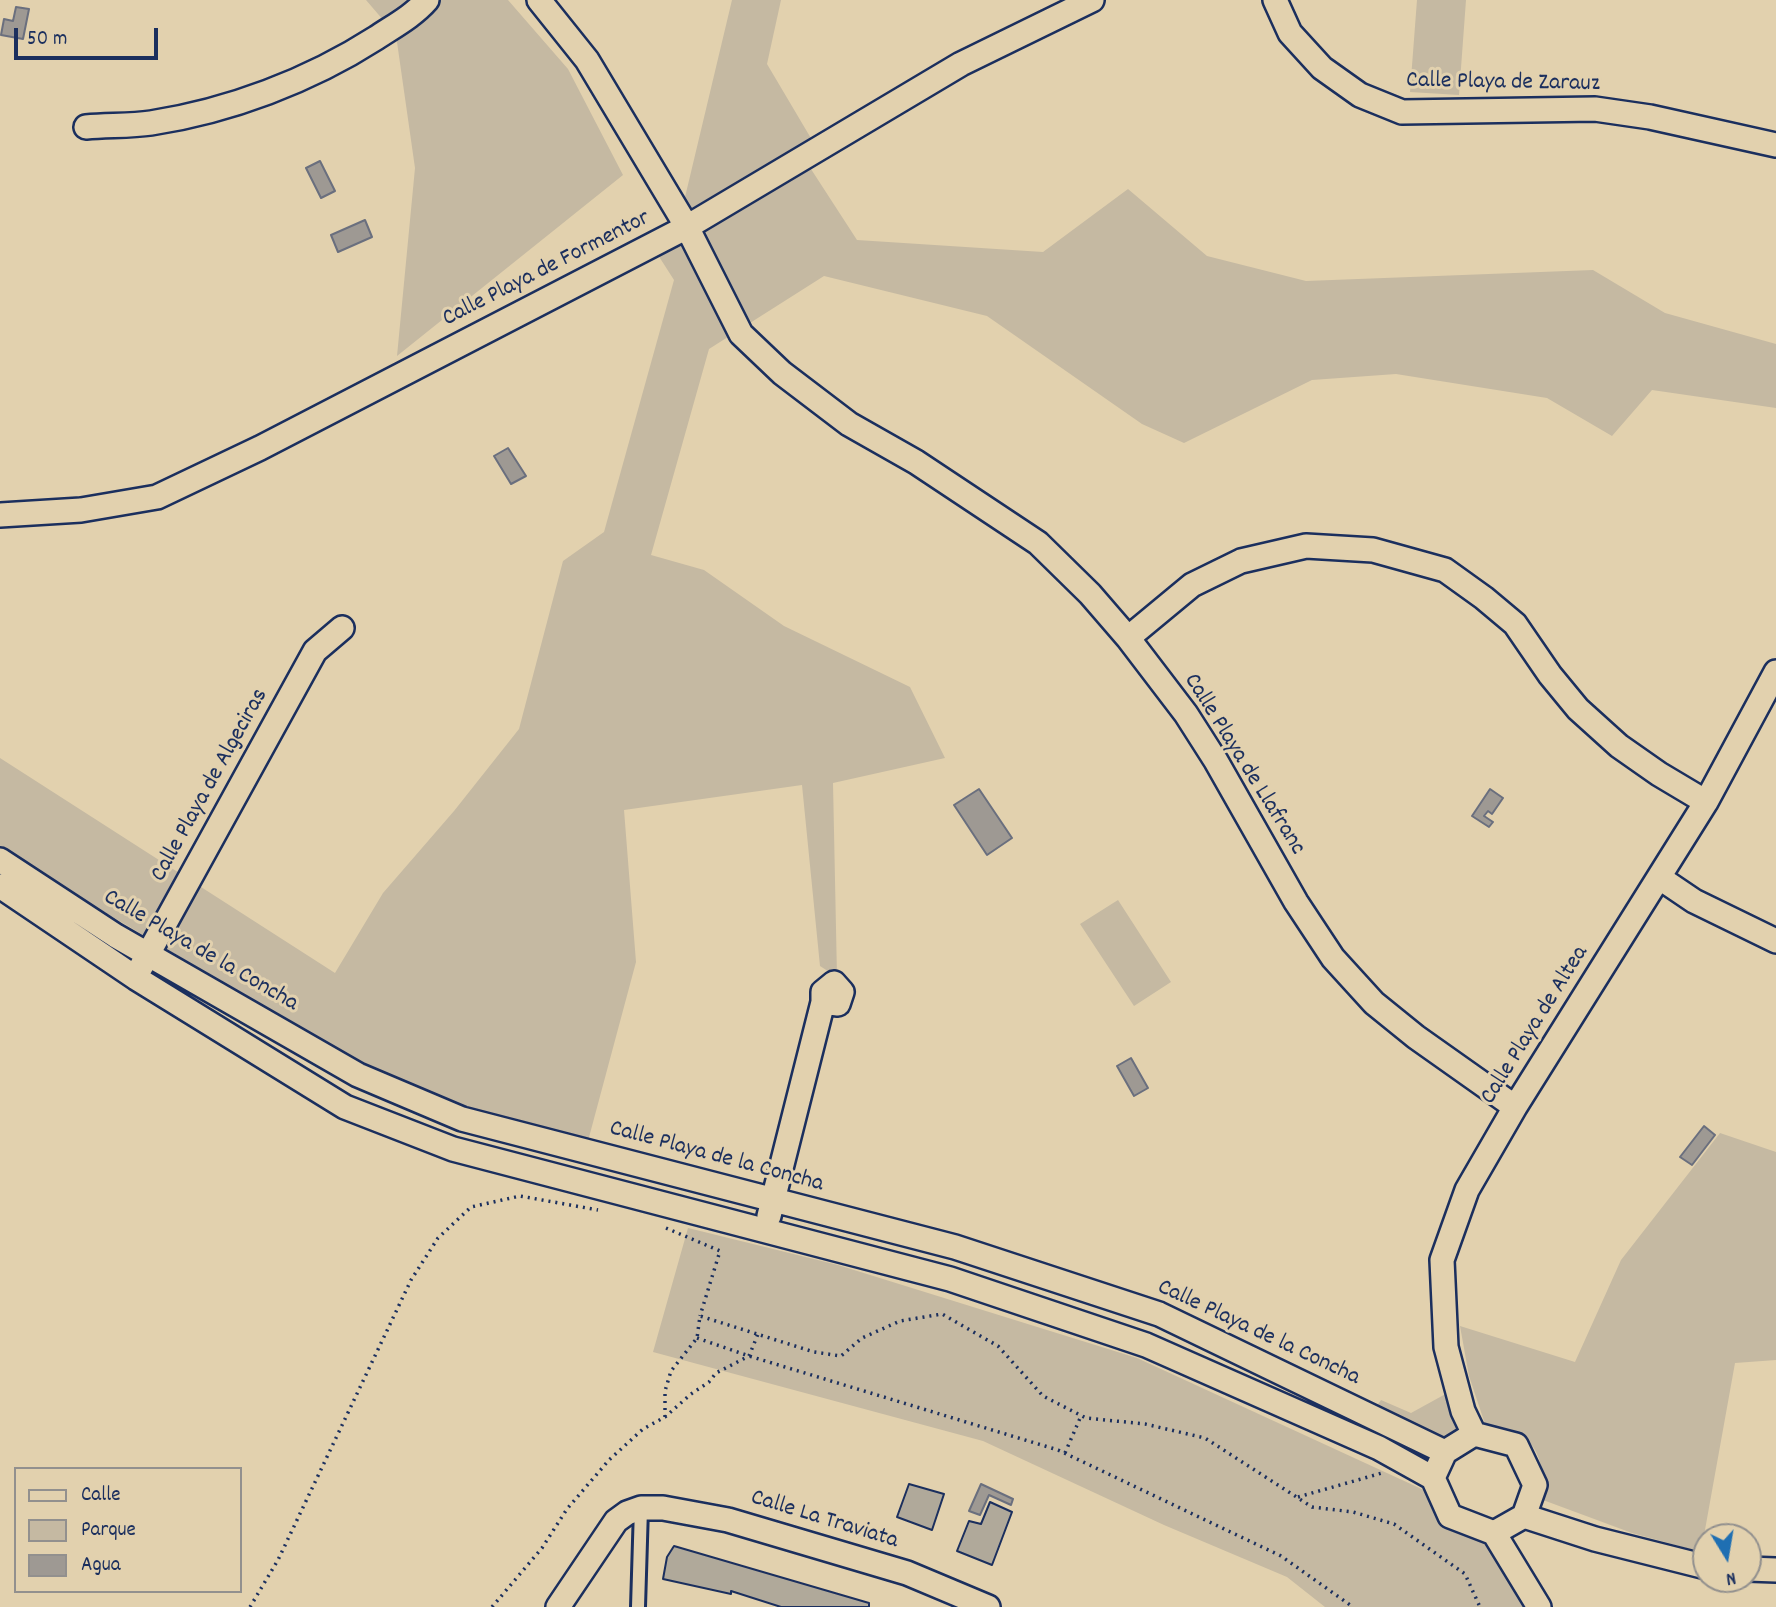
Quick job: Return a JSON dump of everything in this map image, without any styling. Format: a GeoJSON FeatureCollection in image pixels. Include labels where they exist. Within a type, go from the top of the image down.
{"type":"FeatureCollection","features":[{"type":"Feature","properties":{"kind":"street"},"geometry":{"type":"LineString","coordinates":[[86,127],[149,123],[213,111],[342,60],[416,12],[427,0]]}},
{"type":"Feature","properties":{"kind":"street","name":"Calle Playa de Llafranc"},"geometry":{"type":"LineString","coordinates":[[539,0],[587,61],[687,227],[741,334],[782,373],[849,424],[916,462],[1038,543],[1090,594],[1128,638],[1201,737],[1296,902],[1333,958],[1374,1003],[1416,1037],[1515,1107]]}},
{"type":"Feature","properties":{"kind":"street","name":"Calle Playa de Formentor"},"geometry":{"type":"LineString","coordinates":[[0,515],[81,510],[157,497],[272,442],[687,227],[961,64],[1092,0]]}},
{"type":"Feature","properties":{"kind":"street","name":"Calle Playa de Zarauz"},"geometry":{"type":"LineString","coordinates":[[1275,0],[1290,33],[1322,68],[1360,95],[1402,112],[1595,109],[1650,117],[1776,145]]}},
{"type":"Feature","properties":{"kind":"street"},"geometry":{"type":"LineString","coordinates":[[1128,638],[1192,585],[1241,561],[1306,546],[1373,550],[1444,570],[1515,624],[1578,709],[1619,746],[1706,803]]}},
{"type":"Feature","properties":{"kind":"street","name":"Calle Playa de Algeciras"},"geometry":{"type":"LineString","coordinates":[[136,978],[315,651],[342,628]]}},
{"type":"Feature","properties":{"kind":"street","name":"Calle Playa de Altea"},"geometry":{"type":"LineString","coordinates":[[1474,1434],[1463,1411],[1446,1347],[1443,1261],[1467,1190],[1515,1107],[1706,803],[1776,672]]}},
{"type":"Feature","properties":{"kind":"street","name":"Calle Playa de la Concha"},"geometry":{"type":"LineString","coordinates":[[0,860],[116,936],[358,1075],[462,1119],[955,1247],[1159,1314],[1445,1452]]}},
{"type":"Feature","properties":{"kind":"street"},"geometry":{"type":"LineString","coordinates":[[1660,878],[1694,901],[1776,941]]}},
{"type":"Feature","properties":{"kind":"street","name":"Calle Playa de la Concha"},"geometry":{"type":"LineString","coordinates":[[0,886],[136,978],[345,1107],[453,1149],[950,1279],[1146,1345],[1379,1448],[1433,1478]]}},
{"type":"Feature","properties":{"kind":"street"},"geometry":{"type":"LineString","coordinates":[[765,1232],[823,1002]]}},
{"type":"Feature","properties":{"kind":"street"},"geometry":{"type":"LineString","coordinates":[[1494,1533],[1524,1516],[1535,1485],[1516,1445],[1474,1434],[1445,1452],[1433,1478],[1450,1516],[1494,1533],[1539,1607]]}},
{"type":"Feature","properties":{"kind":"street"},"geometry":{"type":"LineString","coordinates":[[558,1607],[616,1521],[640,1508]]}},
{"type":"Feature","properties":{"kind":"street","name":"Calle La Traviata"},"geometry":{"type":"LineString","coordinates":[[640,1508],[663,1508],[728,1520],[907,1573],[988,1607]]}},
{"type":"Feature","properties":{"kind":"street"},"geometry":{"type":"LineString","coordinates":[[1524,1516],[1595,1539],[1692,1563]]}},
{"type":"Feature","properties":{"kind":"lane"},"geometry":{"type":"LineString","coordinates":[[638,1607],[640,1508]]}},
{"type":"Feature","properties":{"kind":"path"},"geometry":{"type":"LineString","coordinates":[[250,1607],[278,1560],[411,1280],[438,1238],[471,1207],[520,1196],[603,1212]]}},
{"type":"Feature","properties":{"kind":"path"},"geometry":{"type":"LineString","coordinates":[[659,1225],[720,1251],[699,1316],[697,1338],[671,1371],[665,1391],[665,1417]]}},
{"type":"Feature","properties":{"kind":"path"},"geometry":{"type":"LineString","coordinates":[[699,1316],[814,1352],[841,1356],[862,1338],[900,1321],[942,1314],[998,1346],[1044,1396],[1086,1418],[1145,1424],[1205,1438],[1312,1507],[1353,1512],[1394,1524],[1465,1574],[1480,1607]]}},
{"type":"Feature","properties":{"kind":"path"},"geometry":{"type":"LineString","coordinates":[[492,1607],[542,1548],[567,1509],[609,1460],[643,1429],[665,1417],[709,1382],[716,1373],[749,1356],[758,1334]]}},
{"type":"Feature","properties":{"kind":"path"},"geometry":{"type":"LineString","coordinates":[[697,1338],[1065,1453],[1281,1556],[1353,1607]]}},
{"type":"Feature","properties":{"kind":"path"},"geometry":{"type":"LineString","coordinates":[[1065,1453],[1082,1416]]}},
{"type":"Feature","properties":{"kind":"path"},"geometry":{"type":"LineString","coordinates":[[1297,1497],[1383,1473]]}},
{"type":"Feature","properties":{"kind":"green space"},"geometry":{"type":"Polygon","coordinates":[[[366,0],[508,0],[568,69],[623,175],[397,356],[415,168],[396,35],[366,0]]]}},
{"type":"Feature","properties":{"kind":"green space"},"geometry":{"type":"Polygon","coordinates":[[[732,0],[781,0],[767,64],[812,140],[681,214],[732,0]]]}},
{"type":"Feature","properties":{"kind":"green space"},"geometry":{"type":"Polygon","coordinates":[[[1417,0],[1466,0],[1459,95],[1410,92],[1417,0]]]}},
{"type":"Feature","properties":{"kind":"green space"},"geometry":{"type":"Polygon","coordinates":[[[809,166],[857,240],[1043,252],[1128,189],[1207,256],[1306,281],[1593,270],[1665,313],[1776,344],[1776,408],[1652,390],[1612,436],[1547,398],[1396,374],[1312,380],[1184,443],[1142,424],[987,316],[824,276],[709,349],[651,555],[704,570],[784,626],[910,687],[945,758],[833,783],[837,977],[820,966],[802,785],[624,810],[636,962],[588,1141],[451,1106],[362,1065],[0,850],[0,758],[335,973],[383,893],[454,811],[519,729],[563,561],[604,532],[674,280],[658,255],[809,166]]]}},
{"type":"Feature","properties":{"kind":"green space"},"geometry":{"type":"Polygon","coordinates":[[[1118,900],[1171,982],[1134,1006],[1080,924],[1118,900]]]}},
{"type":"Feature","properties":{"kind":"green space"},"geometry":{"type":"Polygon","coordinates":[[[1720,1133],[1776,1152],[1776,1360],[1735,1363],[1706,1523],[1692,1523],[1692,1550],[1632,1533],[1543,1500],[1542,1471],[1532,1445],[1514,1430],[1485,1424],[1469,1376],[1460,1326],[1575,1362],[1621,1260],[1720,1133]]]}},
{"type":"Feature","properties":{"kind":"green space"},"geometry":{"type":"Polygon","coordinates":[[[688,1228],[838,1265],[1137,1358],[1426,1491],[1441,1525],[1487,1541],[1525,1607],[1325,1607],[1287,1577],[1164,1525],[983,1441],[653,1352],[688,1228]]]}},
{"type":"Feature","properties":{"kind":"green space"},"geometry":{"type":"Polygon","coordinates":[[[1451,1391],[1465,1432],[1445,1447],[1374,1410],[1381,1400],[1411,1413],[1451,1391]]]}},
{"type":"Feature","properties":{"kind":"water"},"geometry":{"type":"Polygon","coordinates":[[[16,7],[29,9],[23,39],[1,35],[4,19],[13,21],[16,7]]]}},
{"type":"Feature","properties":{"kind":"water"},"geometry":{"type":"Polygon","coordinates":[[[320,161],[335,191],[321,198],[306,168],[320,161]]]}},
{"type":"Feature","properties":{"kind":"water"},"geometry":{"type":"Polygon","coordinates":[[[365,220],[372,237],[338,252],[331,235],[365,220]]]}},
{"type":"Feature","properties":{"kind":"water"},"geometry":{"type":"Polygon","coordinates":[[[508,448],[526,476],[511,484],[494,456],[508,448]]]}},
{"type":"Feature","properties":{"kind":"water"},"geometry":{"type":"Polygon","coordinates":[[[979,789],[1012,838],[987,855],[954,805],[979,789]]]}},
{"type":"Feature","properties":{"kind":"water"},"geometry":{"type":"Polygon","coordinates":[[[1490,789],[1503,798],[1492,814],[1488,811],[1484,816],[1493,822],[1489,827],[1472,816],[1490,789]]]}},
{"type":"Feature","properties":{"kind":"water"},"geometry":{"type":"Polygon","coordinates":[[[1131,1058],[1148,1088],[1134,1096],[1117,1066],[1131,1058]]]}},
{"type":"Feature","properties":{"kind":"water"},"geometry":{"type":"Polygon","coordinates":[[[1704,1126],[1715,1135],[1692,1165],[1680,1157],[1704,1126]]]}},
{"type":"Feature","properties":{"kind":"water"},"geometry":{"type":"Polygon","coordinates":[[[981,1484],[1013,1499],[1011,1505],[989,1495],[980,1515],[969,1511],[981,1484]]]}},
{"type":"Feature","properties":{"kind":"building"},"geometry":{"type":"Polygon","coordinates":[[[909,1484],[944,1494],[932,1530],[897,1517],[909,1484]]]}},
{"type":"Feature","properties":{"kind":"building"},"geometry":{"type":"Polygon","coordinates":[[[990,1502],[1012,1512],[992,1565],[957,1551],[969,1521],[981,1524],[990,1502]]]}},
{"type":"Feature","properties":{"kind":"building"},"geometry":{"type":"Polygon","coordinates":[[[674,1546],[869,1603],[869,1607],[781,1607],[731,1591],[731,1594],[663,1579],[667,1557],[674,1546]]]}}]}
